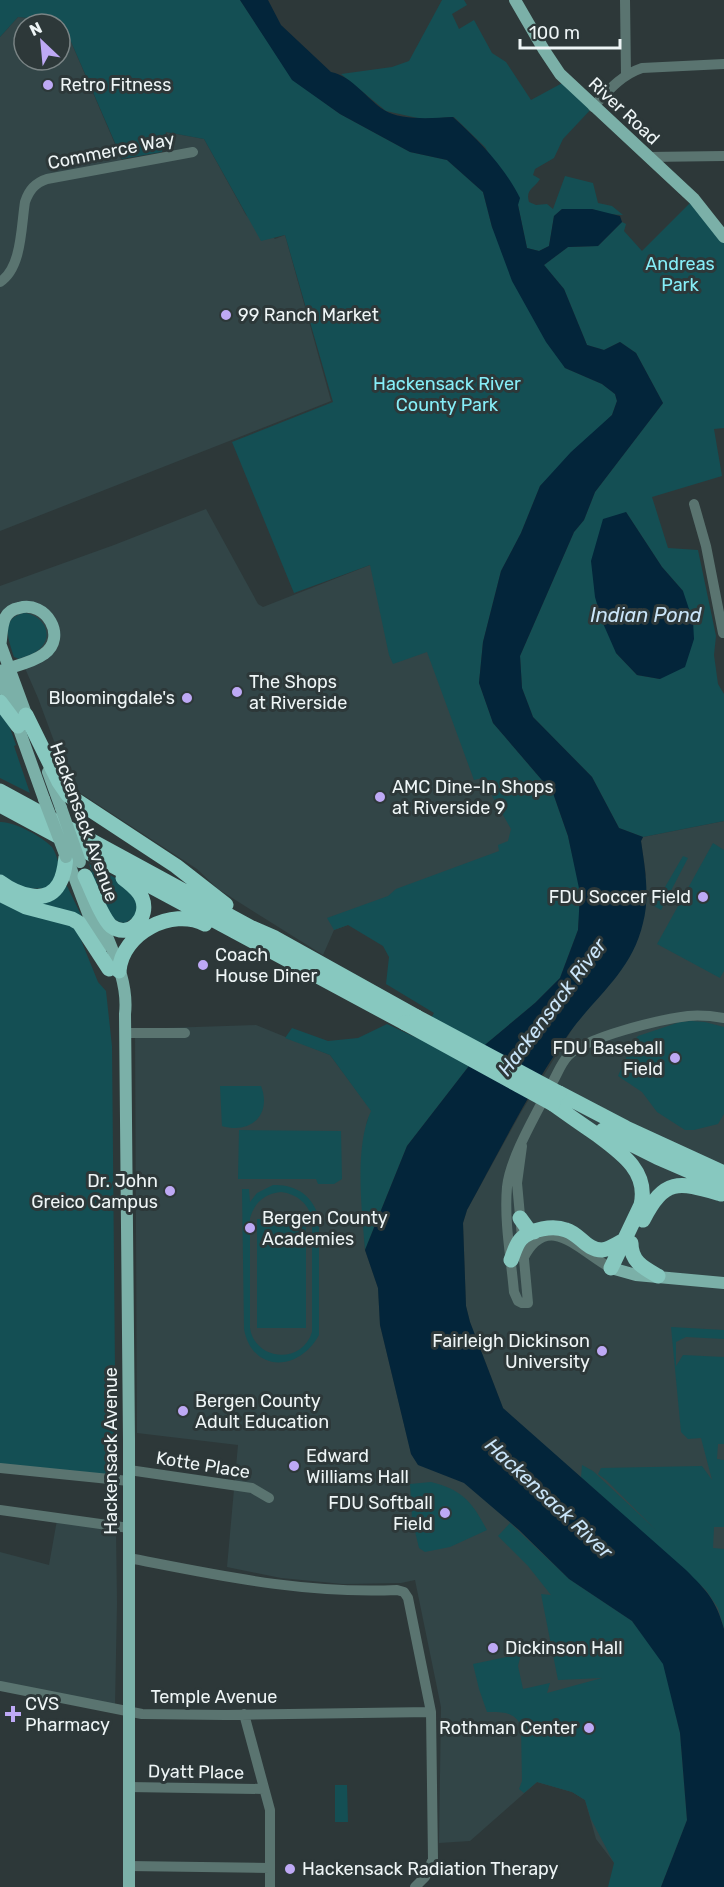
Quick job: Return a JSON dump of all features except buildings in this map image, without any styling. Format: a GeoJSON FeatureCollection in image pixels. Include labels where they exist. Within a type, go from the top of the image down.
{"type":"FeatureCollection","features":[{"type":"Feature","properties":{"kind":"highway"},"geometry":{"type":"LineString","coordinates":[[0,702],[22,720],[68,795],[168,861],[223,903],[271,930],[275,938]]}},
{"type":"Feature","properties":{"kind":"highway"},"geometry":{"type":"LineString","coordinates":[[0,791],[252,928],[275,938],[411,1020]]}},
{"type":"Feature","properties":{"kind":"highway"},"geometry":{"type":"LineString","coordinates":[[0,805],[246,938],[411,1020],[657,1157],[724,1186]]}},
{"type":"Feature","properties":{"kind":"highway"},"geometry":{"type":"LineString","coordinates":[[0,819],[40,827]]}},
{"type":"Feature","properties":{"kind":"highway"},"geometry":{"type":"LineString","coordinates":[[0,882],[23,894],[44,895],[58,886],[64,872],[77,865],[109,924],[124,929],[137,925],[143,915],[143,901],[135,888],[105,862]]}},
{"type":"Feature","properties":{"kind":"highway"},"geometry":{"type":"LineString","coordinates":[[0,894],[26,907],[72,919],[79,923],[114,970],[129,944],[147,930],[168,920],[193,919],[246,938]]}},
{"type":"Feature","properties":{"kind":"highway"},"geometry":{"type":"LineString","coordinates":[[556,1099],[724,1173]]}},
{"type":"Feature","properties":{"kind":"highway"},"geometry":{"type":"LineString","coordinates":[[556,1099],[620,1152],[635,1168],[644,1194],[627,1242],[614,1270]]}},
{"type":"Feature","properties":{"kind":"highway"},"geometry":{"type":"LineString","coordinates":[[702,1164],[724,1162]]}},
{"type":"Feature","properties":{"kind":"highway"},"geometry":{"type":"LineString","coordinates":[[517,1260],[515,1248],[528,1235],[543,1229],[566,1230],[586,1245],[602,1250],[627,1242],[656,1196],[680,1185],[724,1194]]}},
{"type":"Feature","properties":{"kind":"highway"},"geometry":{"type":"LineString","coordinates":[[520,1218],[528,1229],[528,1235]]}},
{"type":"Feature","properties":{"kind":"highway"},"geometry":{"type":"LineString","coordinates":[[627,1242],[633,1258],[642,1267],[658,1276]]}},
{"type":"Feature","properties":{"kind":"main road","name":"River Road"},"geometry":{"type":"LineString","coordinates":[[515,0],[551,63],[570,85],[694,199],[724,237]]}},
{"type":"Feature","properties":{"kind":"main road"},"geometry":{"type":"LineString","coordinates":[[0,645],[6,616],[15,609],[25,606],[40,609],[53,625],[52,644],[44,654],[3,671]]}},
{"type":"Feature","properties":{"kind":"main road","name":"Hackensack Avenue"},"geometry":{"type":"LineString","coordinates":[[0,645],[3,671],[61,808],[77,865],[114,970]]}},
{"type":"Feature","properties":{"kind":"main road","name":"Hackensack Avenue"},"geometry":{"type":"LineString","coordinates":[[22,720],[45,798],[77,865],[114,970],[125,1014],[129,1475],[129,1887]]}},
{"type":"Feature","properties":{"kind":"main road"},"geometry":{"type":"LineString","coordinates":[[614,1270],[724,1282]]}},
{"type":"Feature","properties":{"kind":"street"},"geometry":{"type":"LineString","coordinates":[[625,0],[626,75]]}},
{"type":"Feature","properties":{"kind":"street"},"geometry":{"type":"LineString","coordinates":[[593,107],[626,75],[642,68],[724,64]]}},
{"type":"Feature","properties":{"kind":"street","name":"Commerce Way"},"geometry":{"type":"LineString","coordinates":[[0,282],[9,276],[16,262],[25,202],[27,195],[36,184],[47,179],[193,152]]}},
{"type":"Feature","properties":{"kind":"street"},"geometry":{"type":"LineString","coordinates":[[648,157],[724,156]]}},
{"type":"Feature","properties":{"kind":"street"},"geometry":{"type":"LineString","coordinates":[[694,504],[706,546],[721,634]]}},
{"type":"Feature","properties":{"kind":"street"},"geometry":{"type":"LineString","coordinates":[[614,1270],[595,1260],[571,1241],[558,1235],[540,1238],[517,1260],[514,1292],[518,1301],[528,1303],[517,1260],[507,1187],[512,1168],[539,1108],[568,1055],[588,1042],[672,1018],[703,1015],[724,1018]]}},
{"type":"Feature","properties":{"kind":"street"},"geometry":{"type":"LineString","coordinates":[[126,1033],[185,1033]]}},
{"type":"Feature","properties":{"kind":"street"},"geometry":{"type":"LineString","coordinates":[[520,1218],[517,1184],[522,1146]]}},
{"type":"Feature","properties":{"kind":"street","name":"Kotte Place"},"geometry":{"type":"LineString","coordinates":[[0,1468],[129,1475],[252,1488],[269,1498]]}},
{"type":"Feature","properties":{"kind":"street"},"geometry":{"type":"LineString","coordinates":[[0,1510],[129,1528]]}},
{"type":"Feature","properties":{"kind":"street"},"geometry":{"type":"LineString","coordinates":[[129,1558],[279,1586],[345,1591],[397,1590],[404,1592],[408,1598],[431,1712],[433,1859],[425,1877],[415,1887]]}},
{"type":"Feature","properties":{"kind":"street","name":"Temple Avenue"},"geometry":{"type":"LineString","coordinates":[[0,1686],[142,1714],[431,1712]]}},
{"type":"Feature","properties":{"kind":"street"},"geometry":{"type":"LineString","coordinates":[[244,1714],[270,1810],[270,1887]]}},
{"type":"Feature","properties":{"kind":"street","name":"Dyatt Place"},"geometry":{"type":"LineString","coordinates":[[128,1788],[264,1789]]}},
{"type":"Feature","properties":{"kind":"street"},"geometry":{"type":"LineString","coordinates":[[128,1866],[270,1868]]}},
{"type":"Feature","properties":{"kind":"shaded area"},"geometry":{"type":"Polygon","coordinates":[[[12,24],[12,72],[72,72],[72,44],[124,165],[176,155],[166,132],[204,139],[246,215],[275,239],[285,235],[331,401],[0,531],[0,37],[12,24]]]}},
{"type":"Feature","properties":{"kind":"shaded area"},"geometry":{"type":"Polygon","coordinates":[[[206,509],[258,604],[263,607],[370,565],[479,683],[493,723],[553,793],[501,869],[334,930],[323,955],[218,889],[197,869],[71,787],[38,698],[0,611],[0,586],[206,509]]]}},
{"type":"Feature","properties":{"kind":"shaded area","name":"Fairleigh Dickinson University"},"geometry":{"type":"Polygon","coordinates":[[[724,821],[724,1868],[615,1864],[596,1839],[585,1800],[572,1792],[537,1782],[470,1841],[439,1843],[441,1707],[415,1580],[401,1583],[343,1584],[281,1578],[227,1567],[238,1445],[137,1433],[135,1029],[256,1025],[330,1055],[372,1111],[367,1121],[361,1168],[365,1250],[378,1288],[380,1325],[411,1453],[418,1464],[503,1408],[466,1306],[463,1223],[467,1210],[520,1114],[571,1031],[646,875],[641,841],[643,837],[724,821]]]}},
{"type":"Feature","properties":{"kind":"shaded area"},"geometry":{"type":"Polygon","coordinates":[[[57,1520],[116,1529],[115,1706],[0,1683],[0,1552],[49,1565],[57,1520]]]}},
{"type":"Feature","properties":{"kind":"green space","name":"Hackensack River County Park"},"geometry":{"type":"Polygon","coordinates":[[[0,0],[240,0],[293,80],[340,114],[410,152],[447,160],[483,192],[492,227],[565,368],[602,384],[615,394],[617,401],[612,415],[540,486],[521,533],[501,571],[483,642],[479,683],[493,723],[553,793],[568,836],[581,893],[578,930],[560,978],[535,1003],[486,1044],[407,1146],[365,1250],[360,1179],[362,1143],[371,1111],[330,1055],[285,1038],[292,1028],[328,1041],[358,1038],[387,1024],[419,1039],[434,1013],[386,984],[389,957],[383,946],[348,925],[334,930],[327,918],[388,896],[396,889],[499,851],[498,845],[508,841],[511,829],[482,778],[474,780],[427,652],[393,664],[389,655],[370,565],[294,593],[232,442],[333,402],[285,235],[261,241],[204,139],[166,132],[162,152],[122,159],[72,44],[72,12],[12,12],[12,24],[0,37],[0,0]]]}},
{"type":"Feature","properties":{"kind":"green space"},"geometry":{"type":"Polygon","coordinates":[[[442,0],[464,0],[467,5],[452,14],[459,29],[474,20],[492,53],[506,62],[531,100],[566,81],[593,107],[563,139],[554,158],[535,169],[533,175],[540,179],[529,191],[529,202],[536,205],[547,204],[553,209],[565,176],[593,183],[598,203],[612,206],[623,215],[607,214],[592,209],[562,209],[554,216],[549,246],[539,251],[527,248],[518,205],[485,147],[454,117],[422,119],[386,111],[341,74],[392,67],[409,61],[442,0]]]}},
{"type":"Feature","properties":{"kind":"green space","name":"Andreas Park"},"geometry":{"type":"Polygon","coordinates":[[[694,199],[724,237],[724,428],[714,429],[722,476],[652,497],[668,548],[698,550],[716,636],[714,655],[718,684],[724,694],[724,821],[643,837],[619,828],[592,777],[533,717],[522,688],[520,656],[574,532],[584,520],[595,492],[663,403],[636,353],[620,342],[604,350],[587,345],[564,289],[544,265],[568,247],[598,246],[622,222],[626,224],[624,231],[642,251],[694,199]],[[626,512],[616,653],[637,675],[660,679],[683,591],[662,567],[626,512]]]}},
{"type":"Feature","properties":{"kind":"green space"},"geometry":{"type":"Polygon","coordinates":[[[24,613],[42,622],[47,633],[43,645],[37,651],[19,659],[14,657],[8,630],[11,620],[24,613]]]}},
{"type":"Feature","properties":{"kind":"green space"},"geometry":{"type":"Polygon","coordinates":[[[0,706],[16,745],[14,746],[30,793],[0,778],[0,706]]]}},
{"type":"Feature","properties":{"kind":"green space"},"geometry":{"type":"Polygon","coordinates":[[[0,822],[28,830],[52,847],[60,870],[48,888],[24,889],[0,876],[0,822]]]}},
{"type":"Feature","properties":{"kind":"green space","name":"FDU Soccer Field"},"geometry":{"type":"Polygon","coordinates":[[[713,843],[724,850],[724,971],[720,978],[657,944],[713,843]]]}},
{"type":"Feature","properties":{"kind":"green space"},"geometry":{"type":"Polygon","coordinates":[[[683,856],[688,858],[661,910],[654,906],[683,856]]]}},
{"type":"Feature","properties":{"kind":"green space"},"geometry":{"type":"Polygon","coordinates":[[[89,864],[125,883],[136,894],[137,915],[125,923],[111,916],[101,900],[89,864]]]}},
{"type":"Feature","properties":{"kind":"green space"},"geometry":{"type":"Polygon","coordinates":[[[67,886],[84,921],[31,900],[67,886]]]}},
{"type":"Feature","properties":{"kind":"green space"},"geometry":{"type":"Polygon","coordinates":[[[0,900],[75,925],[98,982],[106,991],[112,1046],[116,1480],[0,1465],[0,900]]]}},
{"type":"Feature","properties":{"kind":"green space","name":"FDU Baseball Field"},"geometry":{"type":"Polygon","coordinates":[[[691,1021],[724,1027],[724,1114],[718,1124],[685,1130],[657,1112],[642,1092],[618,1076],[638,1036],[680,1022],[691,1021]]]}},
{"type":"Feature","properties":{"kind":"green space"},"geometry":{"type":"Polygon","coordinates":[[[220,1086],[261,1086],[264,1105],[256,1120],[242,1127],[222,1126],[220,1086]]]}},
{"type":"Feature","properties":{"kind":"green space"},"geometry":{"type":"Polygon","coordinates":[[[239,1130],[341,1131],[342,1179],[334,1184],[318,1184],[316,1179],[238,1179],[239,1130]]]}},
{"type":"Feature","properties":{"kind":"green space"},"geometry":{"type":"Polygon","coordinates":[[[273,1185],[296,1189],[313,1203],[319,1218],[319,1335],[300,1356],[289,1361],[266,1360],[256,1354],[244,1329],[242,1189],[249,1189],[250,1202],[257,1193],[273,1185]],[[275,1193],[265,1197],[255,1207],[250,1218],[250,1328],[260,1347],[279,1355],[299,1350],[307,1343],[312,1332],[311,1215],[302,1201],[287,1193],[275,1193]]]}},
{"type":"Feature","properties":{"kind":"green space"},"geometry":{"type":"Polygon","coordinates":[[[257,1219],[306,1219],[306,1328],[257,1328],[257,1219]]]}},
{"type":"Feature","properties":{"kind":"green space"},"geometry":{"type":"Polygon","coordinates":[[[671,1327],[724,1330],[724,1339],[686,1337],[676,1342],[676,1366],[683,1355],[724,1357],[724,1444],[718,1444],[717,1459],[724,1460],[724,1527],[714,1527],[713,1548],[724,1549],[724,1629],[718,1608],[706,1590],[581,1477],[582,1465],[593,1471],[657,1531],[598,1474],[601,1468],[702,1466],[712,1480],[701,1438],[688,1439],[681,1432],[671,1327]]]}},
{"type":"Feature","properties":{"kind":"green space","name":"FDU Softball Field"},"geometry":{"type":"Polygon","coordinates":[[[431,1482],[451,1489],[465,1498],[487,1530],[450,1547],[425,1552],[419,1548],[412,1519],[410,1484],[431,1482]]]}},
{"type":"Feature","properties":{"kind":"green space"},"geometry":{"type":"Polygon","coordinates":[[[510,1523],[569,1579],[632,1621],[664,1664],[680,1733],[687,1820],[661,1887],[608,1887],[614,1863],[591,1819],[585,1800],[572,1792],[537,1782],[524,1793],[519,1789],[522,1781],[521,1726],[511,1715],[502,1712],[487,1712],[473,1664],[521,1654],[518,1666],[523,1689],[550,1683],[547,1693],[602,1678],[558,1680],[541,1594],[551,1595],[528,1566],[498,1536],[510,1523]]]}},
{"type":"Feature","properties":{"kind":"green space"},"geometry":{"type":"Polygon","coordinates":[[[335,1785],[347,1785],[348,1822],[335,1822],[335,1785]]]}},
{"type":"Feature","properties":{"kind":"water","name":"Hackensack River"},"geometry":{"type":"Polygon","coordinates":[[[240,0],[268,0],[281,25],[331,72],[353,83],[384,110],[408,117],[453,117],[490,154],[514,186],[520,198],[518,205],[527,248],[539,251],[549,246],[554,216],[562,209],[592,209],[620,216],[622,222],[598,246],[568,247],[544,265],[564,289],[587,345],[604,350],[620,342],[636,353],[663,403],[595,492],[584,520],[574,532],[520,656],[522,688],[533,717],[592,777],[619,828],[643,837],[641,841],[646,882],[645,913],[638,940],[631,955],[556,1053],[516,1119],[467,1210],[463,1223],[466,1306],[503,1408],[686,1570],[705,1590],[718,1610],[724,1629],[724,1887],[661,1887],[687,1820],[680,1733],[663,1664],[632,1621],[569,1579],[519,1530],[464,1483],[418,1465],[411,1454],[380,1325],[378,1288],[365,1250],[407,1146],[486,1044],[535,1003],[560,978],[578,930],[580,893],[568,836],[553,793],[493,723],[479,683],[483,642],[501,571],[521,533],[540,486],[571,452],[612,415],[617,401],[615,394],[602,384],[565,368],[546,342],[512,281],[492,227],[483,192],[447,160],[410,152],[340,114],[292,80],[240,0]]]}},
{"type":"Feature","properties":{"kind":"water","name":"Indian Pond"},"geometry":{"type":"Polygon","coordinates":[[[626,512],[662,567],[683,591],[693,621],[694,639],[685,667],[660,679],[637,675],[616,653],[602,621],[595,597],[591,561],[603,519],[626,512]]]}},
{"type":"Feature","properties":{"kind":"place","name":"Retro Fitness"},"geometry":{"type":"Point","coordinates":[48,85]}},
{"type":"Feature","properties":{"kind":"place","name":"99 Ranch Market"},"geometry":{"type":"Point","coordinates":[226,315]}},
{"type":"Feature","properties":{"kind":"place","name":"The Shops at Riverside"},"geometry":{"type":"Point","coordinates":[237,692]}},
{"type":"Feature","properties":{"kind":"place","name":"Bloomingdale's"},"geometry":{"type":"Point","coordinates":[187,698]}},
{"type":"Feature","properties":{"kind":"place","name":"AMC Dine-In Shops at Riverside 9"},"geometry":{"type":"Point","coordinates":[380,797]}},
{"type":"Feature","properties":{"kind":"place","name":"FDU Soccer Field"},"geometry":{"type":"Point","coordinates":[703,897]}},
{"type":"Feature","properties":{"kind":"place","name":"Coach House Diner"},"geometry":{"type":"Point","coordinates":[203,965]}},
{"type":"Feature","properties":{"kind":"place","name":"FDU Baseball Field"},"geometry":{"type":"Point","coordinates":[675,1058]}},
{"type":"Feature","properties":{"kind":"place","name":"Dr. John Greico Campus"},"geometry":{"type":"Point","coordinates":[170,1191]}},
{"type":"Feature","properties":{"kind":"place","name":"Bergen County Academies"},"geometry":{"type":"Point","coordinates":[250,1228]}},
{"type":"Feature","properties":{"kind":"place","name":"Fairleigh Dickinson University"},"geometry":{"type":"Point","coordinates":[602,1351]}},
{"type":"Feature","properties":{"kind":"place","name":"Bergen County Adult Education"},"geometry":{"type":"Point","coordinates":[183,1411]}},
{"type":"Feature","properties":{"kind":"place","name":"Edward Williams Hall"},"geometry":{"type":"Point","coordinates":[294,1466]}},
{"type":"Feature","properties":{"kind":"place","name":"FDU Softball Field"},"geometry":{"type":"Point","coordinates":[445,1513]}},
{"type":"Feature","properties":{"kind":"place","name":"Dickinson Hall"},"geometry":{"type":"Point","coordinates":[493,1648]}},
{"type":"Feature","properties":{"kind":"place","name":"CVS Pharmacy"},"geometry":{"type":"Point","coordinates":[13,1714]}},
{"type":"Feature","properties":{"kind":"place","name":"Rothman Center"},"geometry":{"type":"Point","coordinates":[589,1728]}},
{"type":"Feature","properties":{"kind":"place","name":"Hackensack Radiation Therapy"},"geometry":{"type":"Point","coordinates":[290,1869]}}]}
